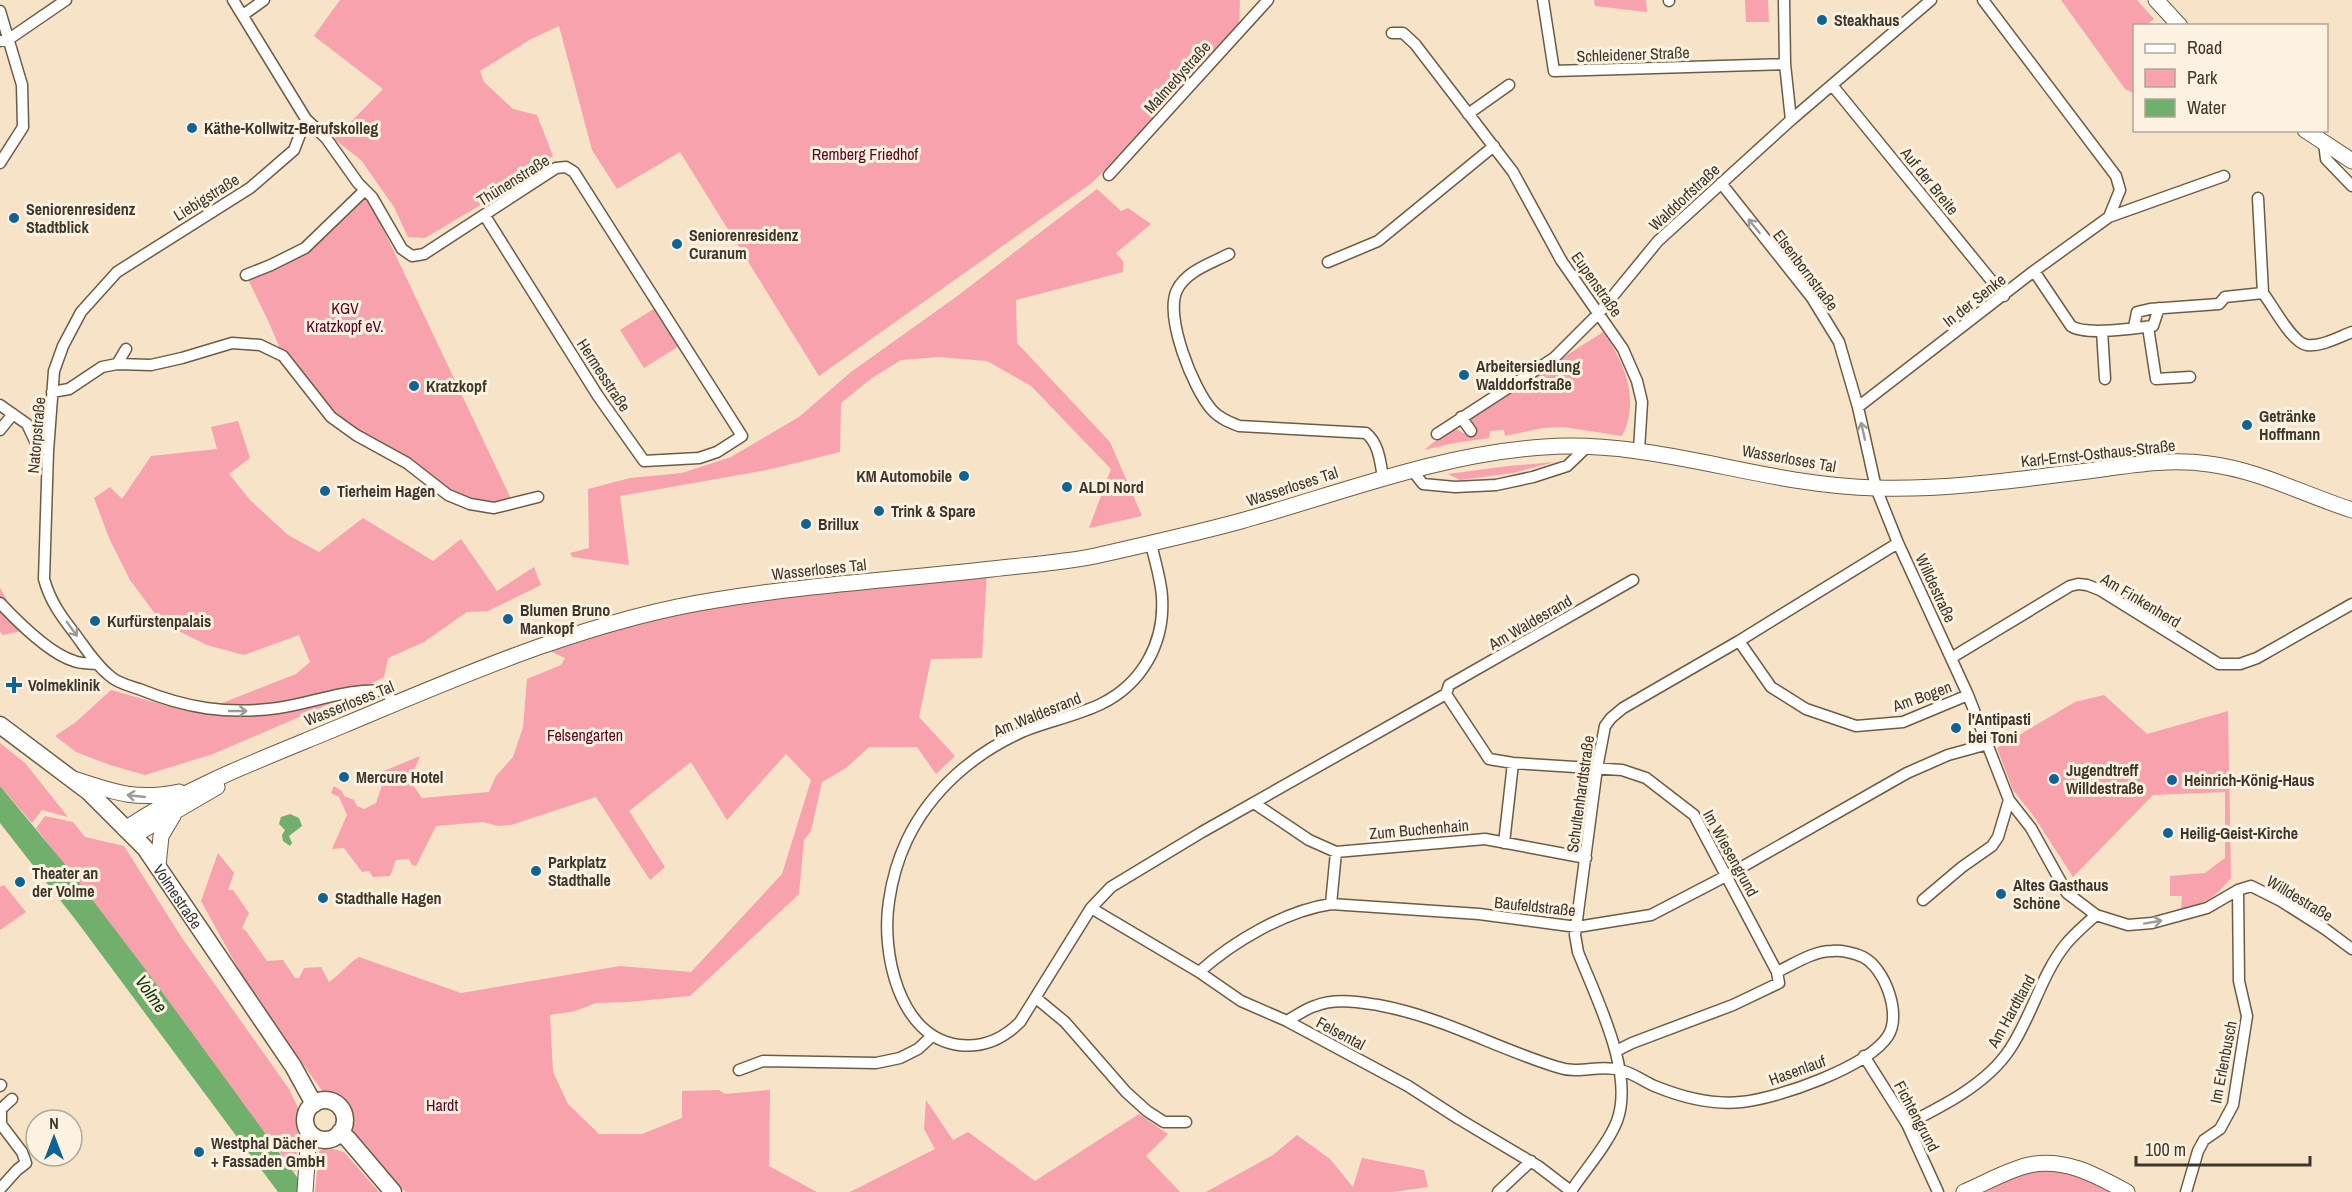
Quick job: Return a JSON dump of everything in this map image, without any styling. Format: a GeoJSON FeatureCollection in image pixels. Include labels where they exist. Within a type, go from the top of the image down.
{"type":"FeatureCollection","features":[{"type":"Feature","properties":{"kind":"main road"},"geometry":{"type":"LineString","coordinates":[[2156,0],[2178,24]]}},
{"type":"Feature","properties":{"kind":"main road"},"geometry":{"type":"LineString","coordinates":[[2308,132],[2352,161]]}},
{"type":"Feature","properties":{"kind":"main road","name":"Wasserloses Tal"},"geometry":{"type":"LineString","coordinates":[[129,832],[194,789],[246,766],[394,704],[573,636],[654,612],[737,597],[1078,559],[1151,544],[1243,520],[1383,477],[1520,450],[1588,446],[1639,450],[1783,478],[1876,488]]}},
{"type":"Feature","properties":{"kind":"main road","name":"Karl-Ernst-Osthaus-Straße"},"geometry":{"type":"LineString","coordinates":[[1876,488],[1983,483],[2170,462],[2210,464],[2241,471],[2352,510]]}},
{"type":"Feature","properties":{"kind":"main road","name":"Volmestraße"},"geometry":{"type":"LineString","coordinates":[[0,725],[72,778],[129,832],[158,866],[293,1066],[314,1104]]}},
{"type":"Feature","properties":{"kind":"main road","name":"Wasserloses Tal"},"geometry":{"type":"LineString","coordinates":[[129,832],[179,810],[246,766]]}},
{"type":"Feature","properties":{"kind":"main road","name":"Wasserloses Tal"},"geometry":{"type":"LineString","coordinates":[[72,778],[132,796],[148,797],[194,789]]}},
{"type":"Feature","properties":{"kind":"main road","name":"Wasserloses Tal"},"geometry":{"type":"LineString","coordinates":[[158,866],[161,836],[168,822],[179,810]]}},
{"type":"Feature","properties":{"kind":"main road"},"geometry":{"type":"LineString","coordinates":[[305,1192],[308,1153],[313,1135],[305,1118],[309,1108],[314,1104],[333,1102],[341,1109],[344,1122],[340,1132],[330,1139],[313,1135]]}},
{"type":"Feature","properties":{"kind":"main road"},"geometry":{"type":"LineString","coordinates":[[340,1132],[393,1192]]}},
{"type":"Feature","properties":{"kind":"main road"},"geometry":{"type":"LineString","coordinates":[[1964,1192],[2026,1166],[2062,1164],[2081,1169],[2127,1192]]}},
{"type":"Feature","properties":{"kind":"street"},"geometry":{"type":"LineString","coordinates":[[4,40],[66,0]]}},
{"type":"Feature","properties":{"kind":"street"},"geometry":{"type":"LineString","coordinates":[[233,0],[306,119]]}},
{"type":"Feature","properties":{"kind":"street"},"geometry":{"type":"LineString","coordinates":[[243,15],[264,0]]}},
{"type":"Feature","properties":{"kind":"street","name":"Malmedystraße"},"geometry":{"type":"LineString","coordinates":[[1109,175],[1268,0]]}},
{"type":"Feature","properties":{"kind":"street","name":"Schleidener Straße"},"geometry":{"type":"LineString","coordinates":[[1543,0],[1554,71],[1785,64]]}},
{"type":"Feature","properties":{"kind":"street"},"geometry":{"type":"LineString","coordinates":[[1784,0],[1785,64],[1791,120]]}},
{"type":"Feature","properties":{"kind":"street","name":"Walddorfstraße"},"geometry":{"type":"LineString","coordinates":[[1437,434],[1554,358],[1599,313],[1658,241],[1791,120],[1931,0]]}},
{"type":"Feature","properties":{"kind":"street"},"geometry":{"type":"LineString","coordinates":[[1983,0],[2116,176],[2120,190],[2109,218]]}},
{"type":"Feature","properties":{"kind":"street"},"geometry":{"type":"LineString","coordinates":[[0,11],[4,40],[22,85],[23,127],[0,163]]}},
{"type":"Feature","properties":{"kind":"street","name":"Eupenstraße"},"geometry":{"type":"LineString","coordinates":[[1392,33],[1402,33],[1415,44],[1494,146],[1513,172],[1561,260],[1623,349],[1637,381],[1642,402],[1639,450]]}},
{"type":"Feature","properties":{"kind":"street"},"geometry":{"type":"LineString","coordinates":[[1468,114],[1509,85]]}},
{"type":"Feature","properties":{"kind":"street","name":"Auf der Breite"},"geometry":{"type":"LineString","coordinates":[[1833,85],[2004,296]]}},
{"type":"Feature","properties":{"kind":"street","name":"Thünenstraße"},"geometry":{"type":"LineString","coordinates":[[306,119],[326,138],[358,183],[372,197],[402,249],[412,256],[424,254],[556,168],[566,167],[574,172],[742,436]]}},
{"type":"Feature","properties":{"kind":"street","name":"Liebigstraße"},"geometry":{"type":"LineString","coordinates":[[52,392],[54,371],[63,346],[81,312],[117,272],[250,188],[294,150],[306,119]]}},
{"type":"Feature","properties":{"kind":"street"},"geometry":{"type":"LineString","coordinates":[[2325,143],[2326,159],[2352,186]]}},
{"type":"Feature","properties":{"kind":"street"},"geometry":{"type":"LineString","coordinates":[[1328,262],[1378,241],[1494,146]]}},
{"type":"Feature","properties":{"kind":"street","name":"In der Senke"},"geometry":{"type":"LineString","coordinates":[[1858,407],[2034,272],[2109,218],[2224,176]]}},
{"type":"Feature","properties":{"kind":"street","name":"Elsenbornstraße"},"geometry":{"type":"LineString","coordinates":[[1721,183],[1812,298],[1839,342],[1858,407],[1876,488]]}},
{"type":"Feature","properties":{"kind":"street"},"geometry":{"type":"LineString","coordinates":[[246,275],[305,248],[365,190]]}},
{"type":"Feature","properties":{"kind":"street"},"geometry":{"type":"LineString","coordinates":[[2258,198],[2263,293],[2297,342],[2308,346],[2321,344],[2352,332]]}},
{"type":"Feature","properties":{"kind":"street","name":"Hermesstraße"},"geometry":{"type":"LineString","coordinates":[[485,216],[598,396],[644,461],[699,458],[717,452],[742,436]]}},
{"type":"Feature","properties":{"kind":"street"},"geometry":{"type":"LineString","coordinates":[[1229,254],[1187,278],[1176,291],[1173,304],[1177,335],[1191,374],[1212,411],[1239,426],[1366,433],[1372,438],[1377,448],[1383,477]]}},
{"type":"Feature","properties":{"kind":"street"},"geometry":{"type":"LineString","coordinates":[[2034,272],[2071,326],[2076,329],[2102,331],[2153,327],[2159,308]]}},
{"type":"Feature","properties":{"kind":"street"},"geometry":{"type":"LineString","coordinates":[[2134,327],[2137,312],[2159,308],[2219,304],[2225,297],[2263,293]]}},
{"type":"Feature","properties":{"kind":"street"},"geometry":{"type":"LineString","coordinates":[[2148,327],[2156,379],[2190,377]]}},
{"type":"Feature","properties":{"kind":"street"},"geometry":{"type":"LineString","coordinates":[[2102,331],[2104,379]]}},
{"type":"Feature","properties":{"kind":"street","name":"Natorpstraße"},"geometry":{"type":"LineString","coordinates":[[394,704],[386,691],[373,689],[280,708],[217,711],[165,700],[112,679],[97,664],[48,596],[44,579],[52,392],[69,389],[102,368],[117,364],[151,365],[232,343],[260,345],[282,356],[331,417],[356,435],[407,464],[448,495],[470,504],[494,508],[538,497]]}},
{"type":"Feature","properties":{"kind":"street"},"geometry":{"type":"LineString","coordinates":[[117,364],[126,349]]}},
{"type":"Feature","properties":{"kind":"street"},"geometry":{"type":"LineString","coordinates":[[0,405],[27,424],[37,445],[48,451]]}},
{"type":"Feature","properties":{"kind":"street"},"geometry":{"type":"LineString","coordinates":[[0,430],[13,414]]}},
{"type":"Feature","properties":{"kind":"street"},"geometry":{"type":"LineString","coordinates":[[1461,417],[1471,431]]}},
{"type":"Feature","properties":{"kind":"street"},"geometry":{"type":"LineString","coordinates":[[1412,470],[1423,484],[1455,487],[1496,485],[1533,477],[1567,466],[1588,446]]}},
{"type":"Feature","properties":{"kind":"street","name":"Willdestraße"},"geometry":{"type":"LineString","coordinates":[[1876,488],[1898,543],[1968,695],[2009,800],[2031,828],[2067,893],[2096,915],[2128,925],[2152,923],[2207,908],[2238,890],[2252,886],[2325,929],[2352,949]]}},
{"type":"Feature","properties":{"kind":"street","name":"Schultenhardtstraße"},"geometry":{"type":"LineString","coordinates":[[1571,1191],[1617,1119],[1621,1102],[1616,1051],[1578,952],[1575,935],[1597,768],[1605,726],[1623,708],[1739,641],[1898,543]]}},
{"type":"Feature","properties":{"kind":"street","name":"Am Waldesrand"},"geometry":{"type":"LineString","coordinates":[[1151,544],[1162,594],[1162,618],[1146,666],[1139,676],[1120,694],[1100,705],[1026,731],[1004,741],[968,764],[928,804],[907,840],[888,903],[888,950],[895,979],[907,1009],[918,1024],[932,1036],[967,1046],[993,1042],[1006,1036],[1020,1022],[1036,998],[1091,908],[1111,887],[1202,832],[1446,694],[1449,685],[1633,580]]}},
{"type":"Feature","properties":{"kind":"street","name":"Am Finkenherd"},"geometry":{"type":"LineString","coordinates":[[1951,658],[2070,586],[2078,584],[2100,590],[2219,664],[2240,664],[2257,658],[2352,604]]}},
{"type":"Feature","properties":{"kind":"street"},"geometry":{"type":"LineString","coordinates":[[0,603],[25,628],[48,646],[73,661],[97,664]]}},
{"type":"Feature","properties":{"kind":"street","name":"Am Bogen"},"geometry":{"type":"LineString","coordinates":[[1739,641],[1771,687],[1806,710],[1856,726],[1903,722],[1968,695]]}},
{"type":"Feature","properties":{"kind":"street"},"geometry":{"type":"LineString","coordinates":[[1446,694],[1489,759],[1513,763],[1597,768]]}},
{"type":"Feature","properties":{"kind":"street","name":"Baufeldstraße"},"geometry":{"type":"LineString","coordinates":[[1200,972],[1214,959],[1284,916],[1330,904],[1479,914],[1577,927],[1651,915],[1728,875],[1907,773],[1948,755],[1988,744]]}},
{"type":"Feature","properties":{"kind":"street"},"geometry":{"type":"LineString","coordinates":[[1504,843],[1513,763]]}},
{"type":"Feature","properties":{"kind":"street","name":"Im Wiesengrund"},"geometry":{"type":"LineString","coordinates":[[1597,768],[1622,770],[1646,778],[1694,815],[1728,875],[1777,972]]}},
{"type":"Feature","properties":{"kind":"street"},"geometry":{"type":"LineString","coordinates":[[1923,900],[1992,846],[1998,837],[2009,800]]}},
{"type":"Feature","properties":{"kind":"street"},"geometry":{"type":"LineString","coordinates":[[1254,803],[1309,840],[1336,852],[1330,904]]}},
{"type":"Feature","properties":{"kind":"street","name":"Zum Buchenhain"},"geometry":{"type":"LineString","coordinates":[[1336,852],[1485,839],[1586,858]]}},
{"type":"Feature","properties":{"kind":"street","name":"Im Erlenbusch"},"geometry":{"type":"LineString","coordinates":[[2186,1192],[2198,1151],[2204,1140],[2220,1129],[2233,1105],[2247,1016],[2239,981],[2238,890]]}},
{"type":"Feature","properties":{"kind":"street","name":"Felsental"},"geometry":{"type":"LineString","coordinates":[[1091,908],[1200,972],[1241,1001],[1287,1021],[1408,1086],[1530,1161],[1571,1191]]}},
{"type":"Feature","properties":{"kind":"street","name":"Am Hardtland"},"geometry":{"type":"LineString","coordinates":[[1907,1124],[1986,1077],[2010,1050],[2047,976],[2066,944],[2096,915]]}},
{"type":"Feature","properties":{"kind":"street","name":"Hasenlauf"},"geometry":{"type":"LineString","coordinates":[[1287,1021],[1314,1006],[1334,1002],[1355,1002],[1408,1011],[1458,1027],[1543,1062],[1572,1071],[1605,1067],[1633,1074],[1656,1087],[1699,1100],[1740,1102],[1786,1093],[1839,1071],[1882,1044],[1893,1026],[1894,1013],[1891,999],[1877,969],[1863,957],[1832,951],[1818,953],[1777,972],[1779,983],[1733,1005],[1616,1051]]}},
{"type":"Feature","properties":{"kind":"street"},"geometry":{"type":"LineString","coordinates":[[1036,998],[1065,1022],[1126,1092],[1147,1111],[1164,1122],[1186,1122]]}},
{"type":"Feature","properties":{"kind":"street"},"geometry":{"type":"LineString","coordinates":[[739,1070],[763,1061],[876,1063],[900,1058],[918,1050],[932,1036]]}},
{"type":"Feature","properties":{"kind":"street","name":"Fichtengrund"},"geometry":{"type":"LineString","coordinates":[[1864,1056],[1907,1124],[1938,1192]]}},
{"type":"Feature","properties":{"kind":"street"},"geometry":{"type":"LineString","coordinates":[[0,1190],[26,1163],[22,1152],[0,1123],[1,1108],[12,1100]]}},
{"type":"Feature","properties":{"kind":"street"},"geometry":{"type":"LineString","coordinates":[[1498,1192],[1530,1161]]}},
{"type":"Feature","properties":{"kind":"green space","name":"Remberg Friedhof"},"geometry":{"type":"Polygon","coordinates":[[[340,0],[1240,0],[1239,29],[1093,182],[819,376],[680,152],[617,189],[592,150],[559,26],[531,39],[480,71],[484,82],[513,109],[537,115],[553,156],[489,200],[425,238],[408,237],[394,207],[361,160],[334,139],[383,89],[314,36],[340,0]]]}},
{"type":"Feature","properties":{"kind":"green space"},"geometry":{"type":"Polygon","coordinates":[[[1594,0],[1646,0],[1647,12],[1595,6],[1594,0]]]}},
{"type":"Feature","properties":{"kind":"green space"},"geometry":{"type":"Polygon","coordinates":[[[1745,0],[1768,0],[1769,22],[1746,22],[1745,0]]]}},
{"type":"Feature","properties":{"kind":"green space"},"geometry":{"type":"Polygon","coordinates":[[[2061,0],[2137,0],[2154,19],[2147,24],[2133,24],[2133,93],[2125,89],[2061,0]]]}},
{"type":"Feature","properties":{"kind":"green space"},"geometry":{"type":"Polygon","coordinates":[[[1097,189],[1121,211],[1128,208],[1151,224],[1116,253],[1123,261],[1123,272],[1016,300],[1017,343],[1110,442],[1142,516],[1089,528],[1111,469],[1031,386],[987,361],[939,357],[901,360],[872,378],[841,403],[840,452],[767,470],[620,496],[629,565],[572,557],[570,553],[589,548],[588,489],[630,478],[682,473],[731,457],[799,417],[851,372],[956,297],[1097,189]]]}},
{"type":"Feature","properties":{"kind":"green space","name":"KGV Kratzkopf eV."},"geometry":{"type":"Polygon","coordinates":[[[365,190],[513,503],[470,504],[331,417],[283,356],[246,275],[305,248],[365,190]]]}},
{"type":"Feature","properties":{"kind":"green space"},"geometry":{"type":"Polygon","coordinates":[[[655,308],[679,346],[644,368],[620,330],[655,308]]]}},
{"type":"Feature","properties":{"kind":"green space"},"geometry":{"type":"Polygon","coordinates":[[[1603,332],[1618,356],[1628,382],[1630,409],[1622,436],[1564,427],[1542,428],[1505,436],[1504,430],[1490,431],[1489,438],[1424,450],[1453,427],[1468,436],[1475,432],[1471,421],[1473,415],[1603,332]]]}},
{"type":"Feature","properties":{"kind":"green space"},"geometry":{"type":"Polygon","coordinates":[[[238,421],[250,458],[229,474],[250,500],[288,535],[319,552],[363,518],[433,561],[461,539],[497,591],[534,567],[541,585],[488,611],[467,612],[424,642],[388,658],[384,677],[334,702],[213,754],[145,775],[76,752],[55,736],[76,722],[111,690],[191,710],[212,707],[296,674],[310,662],[299,635],[244,655],[207,645],[162,623],[130,580],[109,538],[94,498],[110,487],[122,499],[151,456],[217,449],[211,427],[238,421]]]}},
{"type":"Feature","properties":{"kind":"green space"},"geometry":{"type":"Polygon","coordinates":[[[1555,462],[1513,473],[1460,480],[1448,474],[1508,466],[1555,462]]]}},
{"type":"Feature","properties":{"kind":"green space"},"geometry":{"type":"Polygon","coordinates":[[[987,570],[982,658],[931,659],[919,717],[955,756],[936,774],[917,747],[869,747],[846,768],[822,782],[811,831],[804,840],[799,894],[690,996],[596,1003],[575,1011],[550,1015],[553,1072],[568,1104],[599,1134],[642,1134],[682,1118],[682,1091],[719,1090],[725,1094],[770,1090],[769,1166],[817,1192],[406,1192],[383,1170],[345,1122],[278,1030],[244,979],[201,901],[218,853],[234,873],[228,890],[233,890],[249,913],[242,928],[267,961],[283,960],[295,978],[299,978],[304,968],[321,967],[329,982],[359,957],[461,993],[620,966],[691,972],[782,874],[811,780],[786,754],[727,820],[691,762],[629,811],[665,867],[650,880],[596,797],[511,825],[498,826],[483,822],[436,826],[416,866],[412,865],[409,859],[396,860],[390,876],[373,877],[369,871],[362,872],[344,848],[332,849],[347,815],[339,797],[331,793],[334,786],[342,791],[344,796],[354,800],[357,806],[364,809],[376,803],[383,782],[379,773],[420,756],[410,781],[422,798],[489,792],[496,776],[513,757],[523,727],[527,679],[561,665],[565,658],[541,647],[654,612],[987,570]]]}},
{"type":"Feature","properties":{"kind":"green space"},"geometry":{"type":"Polygon","coordinates":[[[0,588],[11,607],[50,644],[45,652],[22,631],[3,635],[0,632],[0,588]]]}},
{"type":"Feature","properties":{"kind":"green space"},"geometry":{"type":"Polygon","coordinates":[[[2104,695],[2147,734],[2228,711],[2231,878],[2204,902],[2181,909],[2182,896],[2170,896],[2170,876],[2205,873],[2225,858],[2225,792],[2153,795],[2073,877],[2035,818],[2013,790],[1997,748],[2075,702],[2104,695]]]}},
{"type":"Feature","properties":{"kind":"green space"},"geometry":{"type":"Polygon","coordinates":[[[0,743],[25,763],[68,817],[42,810],[32,823],[0,786],[0,743]]]}},
{"type":"Feature","properties":{"kind":"green space"},"geometry":{"type":"Polygon","coordinates":[[[45,816],[73,822],[85,837],[124,846],[182,938],[289,1089],[298,1108],[295,1172],[149,974],[36,828],[45,816]]]}},
{"type":"Feature","properties":{"kind":"green space"},"geometry":{"type":"Polygon","coordinates":[[[4,885],[26,912],[0,930],[0,887],[4,885]]]}},
{"type":"Feature","properties":{"kind":"green space"},"geometry":{"type":"Polygon","coordinates":[[[926,1100],[953,1140],[968,1132],[1035,1181],[1139,1114],[1168,1134],[1146,1156],[1180,1192],[850,1192],[935,1149],[924,1129],[926,1100]]]}},
{"type":"Feature","properties":{"kind":"green space"},"geometry":{"type":"Polygon","coordinates":[[[1297,1135],[1330,1159],[1353,1187],[1362,1158],[1424,1170],[1428,1187],[1393,1192],[1206,1192],[1273,1155],[1297,1135]]]}},
{"type":"Feature","properties":{"kind":"green space"},"geometry":{"type":"Polygon","coordinates":[[[326,1147],[344,1152],[379,1192],[315,1192],[319,1151],[326,1147]]]}},
{"type":"Feature","properties":{"kind":"green space"},"geometry":{"type":"Polygon","coordinates":[[[2060,1168],[2114,1192],[1976,1192],[2028,1170],[2060,1168]]]}},
{"type":"Feature","properties":{"kind":"water","name":"Volme"},"geometry":{"type":"Polygon","coordinates":[[[0,786],[68,868],[149,974],[308,1192],[278,1192],[78,923],[0,823],[0,786]]]}},
{"type":"Feature","properties":{"kind":"water"},"geometry":{"type":"Polygon","coordinates":[[[290,814],[299,818],[302,826],[289,836],[292,843],[290,846],[283,841],[282,835],[285,830],[279,824],[281,817],[290,814]]]}},
{"type":"Feature","properties":{"kind":"place","name":"Steakhaus"},"geometry":{"type":"Point","coordinates":[1822,20]}},
{"type":"Feature","properties":{"kind":"place","name":"Käthe-Kollwitz-Berufskolleg"},"geometry":{"type":"Point","coordinates":[192,128]}},
{"type":"Feature","properties":{"kind":"place","name":"Seniorenresidenz Stadtblick"},"geometry":{"type":"Point","coordinates":[14,218]}},
{"type":"Feature","properties":{"kind":"place","name":"Seniorenresidenz Curanum"},"geometry":{"type":"Point","coordinates":[677,244]}},
{"type":"Feature","properties":{"kind":"place","name":"Arbeitersiedlung Walddorfstraße"},"geometry":{"type":"Point","coordinates":[1464,375]}},
{"type":"Feature","properties":{"kind":"place","name":"Kratzkopf"},"geometry":{"type":"Point","coordinates":[414,386]}},
{"type":"Feature","properties":{"kind":"place","name":"Getränke Hoffmann"},"geometry":{"type":"Point","coordinates":[2247,425]}},
{"type":"Feature","properties":{"kind":"place","name":"KM Automobile"},"geometry":{"type":"Point","coordinates":[964,476]}},
{"type":"Feature","properties":{"kind":"place","name":"ALDI Nord"},"geometry":{"type":"Point","coordinates":[1067,487]}},
{"type":"Feature","properties":{"kind":"place","name":"Tierheim Hagen"},"geometry":{"type":"Point","coordinates":[325,491]}},
{"type":"Feature","properties":{"kind":"place","name":"Trink & Spare"},"geometry":{"type":"Point","coordinates":[879,511]}},
{"type":"Feature","properties":{"kind":"place","name":"Brillux"},"geometry":{"type":"Point","coordinates":[806,524]}},
{"type":"Feature","properties":{"kind":"place","name":"Blumen Bruno Mankopf"},"geometry":{"type":"Point","coordinates":[508,619]}},
{"type":"Feature","properties":{"kind":"place","name":"Kurfürstenpalais"},"geometry":{"type":"Point","coordinates":[95,621]}},
{"type":"Feature","properties":{"kind":"place","name":"Volmeklinik"},"geometry":{"type":"Point","coordinates":[14,685]}},
{"type":"Feature","properties":{"kind":"place","name":"l'Antipasti bei Toni"},"geometry":{"type":"Point","coordinates":[1956,728]}},
{"type":"Feature","properties":{"kind":"place","name":"Mercure Hotel"},"geometry":{"type":"Point","coordinates":[344,777]}},
{"type":"Feature","properties":{"kind":"place","name":"Jugendtreff Willdestraße"},"geometry":{"type":"Point","coordinates":[2054,779]}},
{"type":"Feature","properties":{"kind":"place","name":"Heinrich-König-Haus"},"geometry":{"type":"Point","coordinates":[2172,780]}},
{"type":"Feature","properties":{"kind":"place","name":"Heilig-Geist-Kirche"},"geometry":{"type":"Point","coordinates":[2168,833]}},
{"type":"Feature","properties":{"kind":"place","name":"Parkplatz Stadthalle"},"geometry":{"type":"Point","coordinates":[536,871]}},
{"type":"Feature","properties":{"kind":"place","name":"Theater an der Volme"},"geometry":{"type":"Point","coordinates":[20,882]}},
{"type":"Feature","properties":{"kind":"place","name":"Altes Gasthaus Schöne"},"geometry":{"type":"Point","coordinates":[2001,894]}},
{"type":"Feature","properties":{"kind":"place","name":"Stadthalle Hagen"},"geometry":{"type":"Point","coordinates":[323,898]}},
{"type":"Feature","properties":{"kind":"place","name":"Westphal Dächer + Fassaden GmbH"},"geometry":{"type":"Point","coordinates":[199,1152]}},
{"type":"Feature","properties":{"kind":"park label","name":"Felsengarten"},"geometry":{"type":"Point","coordinates":[585,735]}},
{"type":"Feature","properties":{"kind":"park label","name":"Hardt"},"geometry":{"type":"Point","coordinates":[442,1105]}}]}
